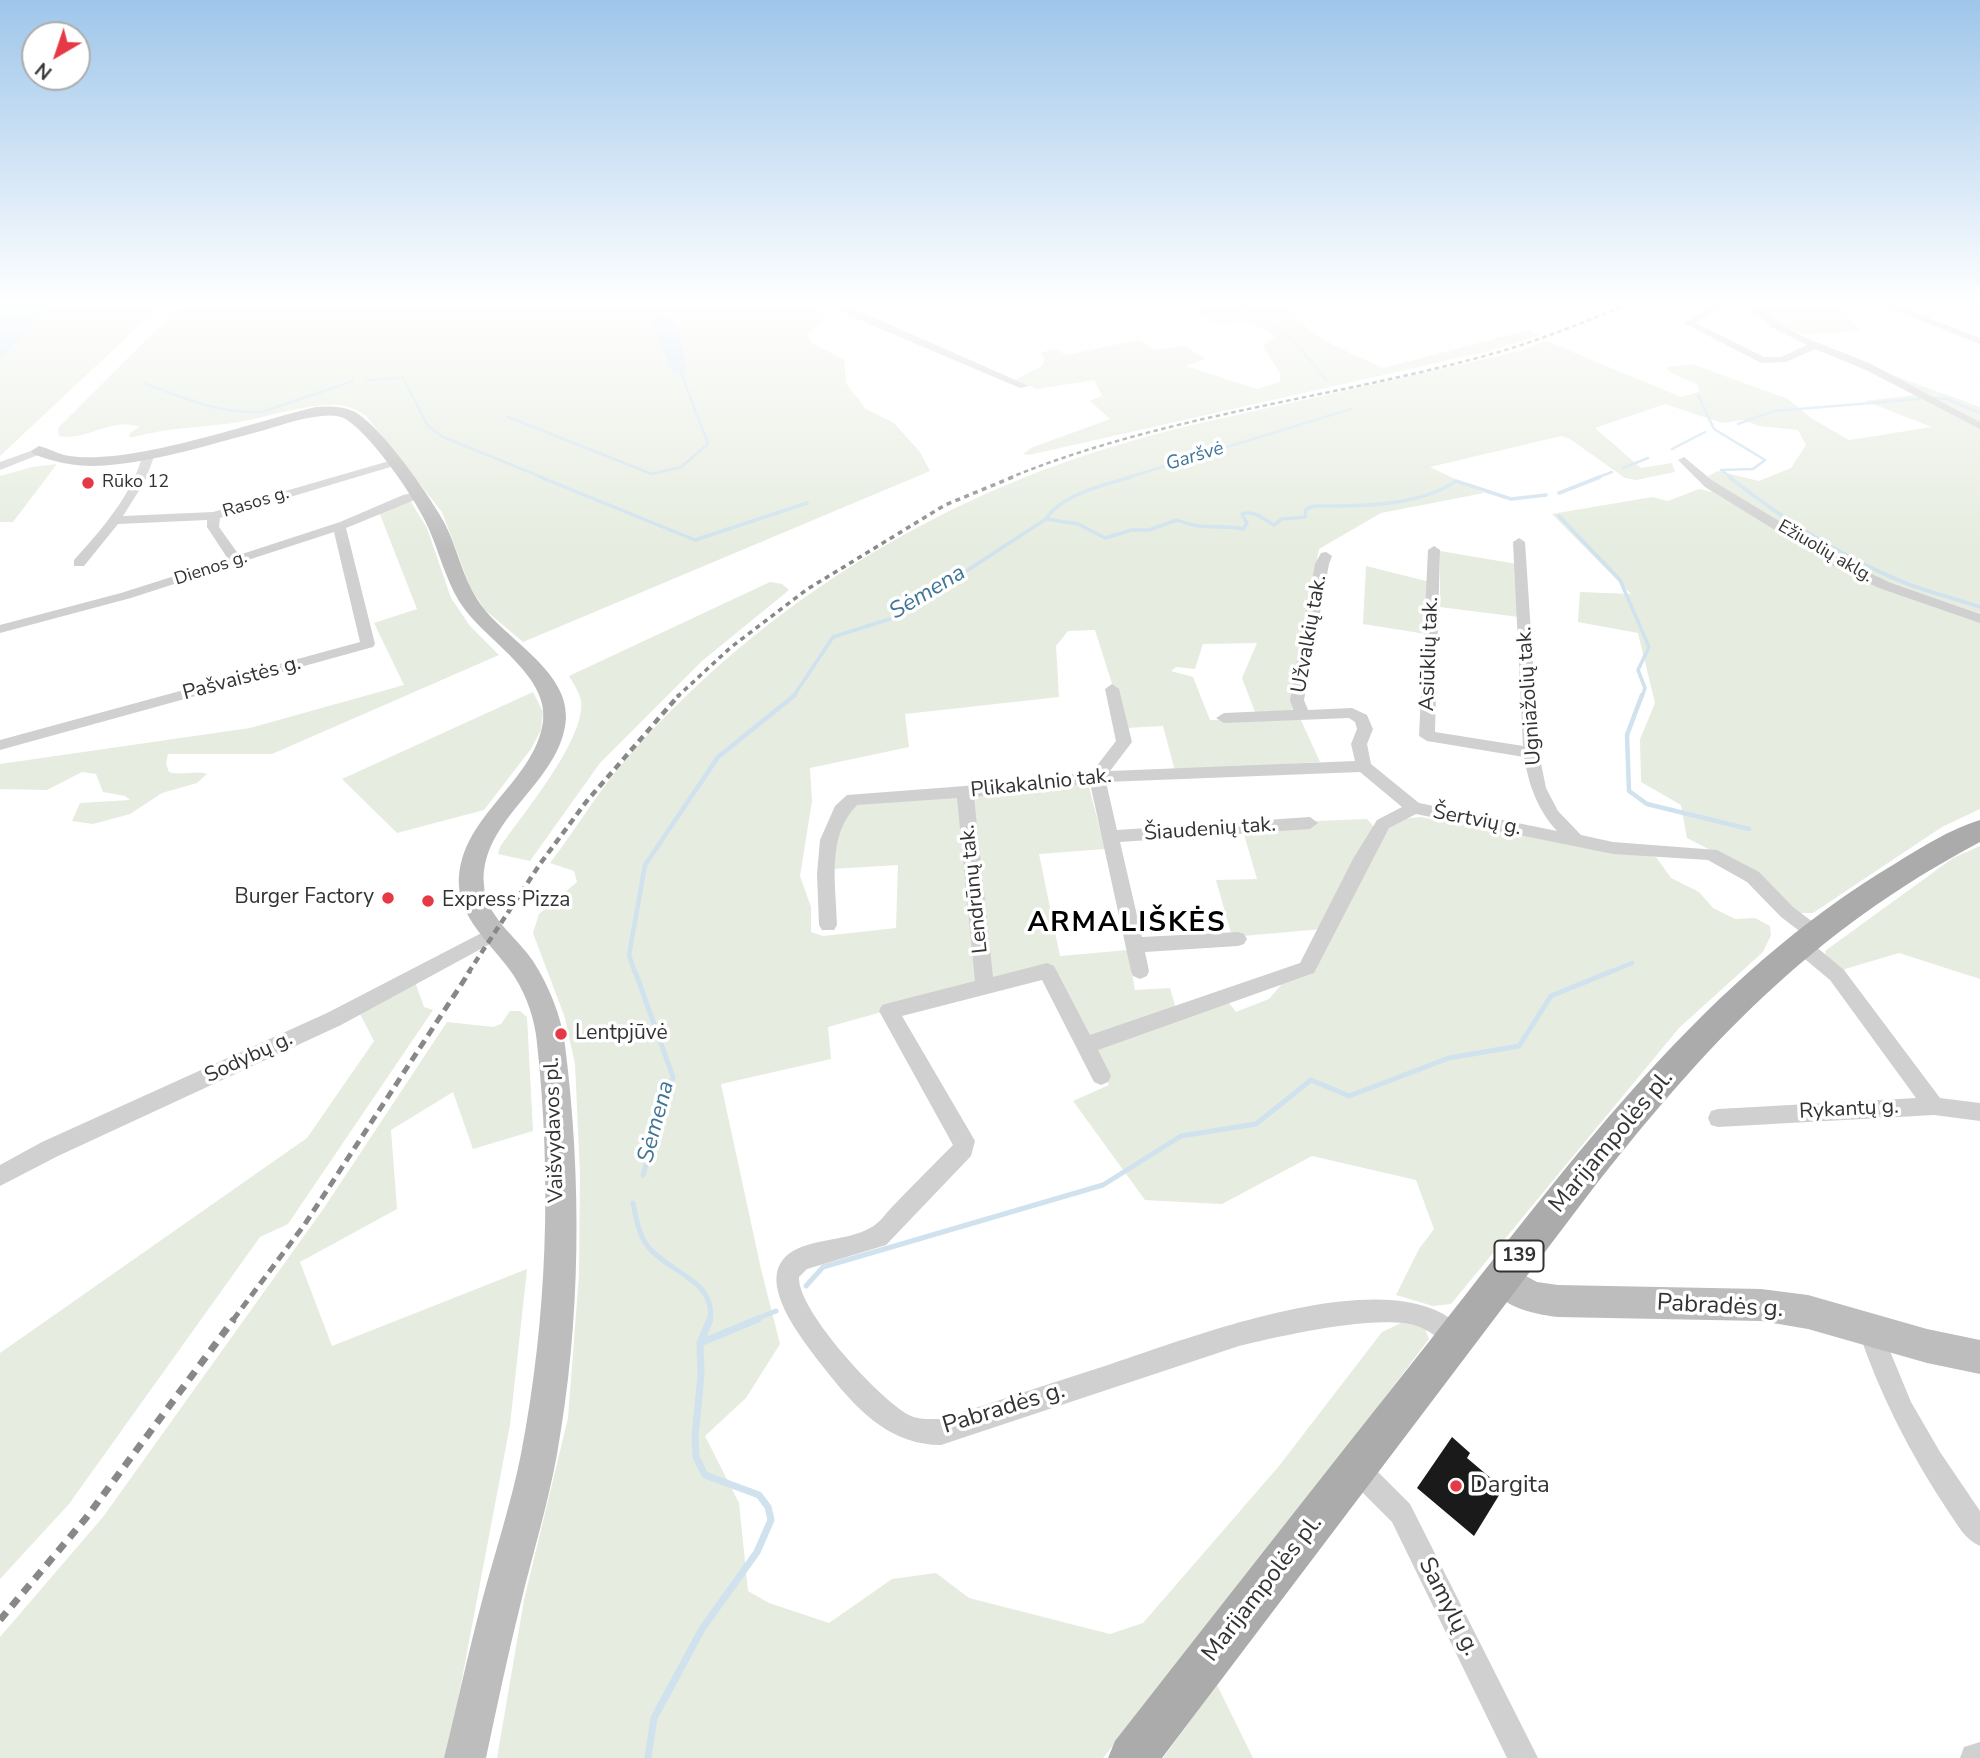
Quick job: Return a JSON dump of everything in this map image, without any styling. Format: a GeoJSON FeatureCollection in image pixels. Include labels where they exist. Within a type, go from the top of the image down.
{"type":"FeatureCollection","features":[{"type":"Feature","properties":{"kind":"main road","name":"Vaišvydavos pl."},"geometry":{"type":"LineString","coordinates":[[149,454],[289,417],[334,411],[356,419],[418,494],[477,614],[491,631],[537,671],[555,702],[555,718],[548,744],[488,832],[473,864],[471,890],[475,903],[522,966],[536,990],[550,1037],[557,1122],[558,1252],[552,1359],[542,1436],[466,1758]]}},
{"type":"Feature","properties":{"kind":"main road"},"geometry":{"type":"LineString","coordinates":[[39,451],[50,456],[74,459],[149,454]]}},
{"type":"Feature","properties":{"kind":"main road","name":"Marijampolės pl."},"geometry":{"type":"LineString","coordinates":[[1132,1758],[1619,1130],[1704,1033],[1752,985],[1808,939],[1909,869],[1980,830]]}},
{"type":"Feature","properties":{"kind":"main road","name":"Pabradės g."},"geometry":{"type":"LineString","coordinates":[[1502,1279],[1532,1298],[1558,1301],[1761,1305],[1808,1312],[1927,1346],[1980,1357]]}},
{"type":"Feature","properties":{"kind":"street"},"geometry":{"type":"LineString","coordinates":[[1900,386],[1980,426]]}},
{"type":"Feature","properties":{"kind":"street"},"geometry":{"type":"LineString","coordinates":[[0,466],[39,451]]}},
{"type":"Feature","properties":{"kind":"street"},"geometry":{"type":"LineString","coordinates":[[79,563],[115,520],[144,471],[149,454]]}},
{"type":"Feature","properties":{"kind":"street","name":"Ežiuolių aklg."},"geometry":{"type":"LineString","coordinates":[[1684,460],[1709,484],[1845,567],[1884,585],[1980,619]]}},
{"type":"Feature","properties":{"kind":"street","name":"Rasos g."},"geometry":{"type":"LineString","coordinates":[[115,520],[214,516],[393,463]]}},
{"type":"Feature","properties":{"kind":"street","name":"Dienos g."},"geometry":{"type":"LineString","coordinates":[[0,629],[121,598],[236,561],[339,527],[391,502],[418,494]]}},
{"type":"Feature","properties":{"kind":"street"},"geometry":{"type":"LineString","coordinates":[[214,516],[213,527],[236,561]]}},
{"type":"Feature","properties":{"kind":"street","name":"Pašvaistės g."},"geometry":{"type":"LineString","coordinates":[[0,745],[368,644],[339,527]]}},
{"type":"Feature","properties":{"kind":"street","name":"Ugniažolių tak."},"geometry":{"type":"LineString","coordinates":[[1519,542],[1531,753],[1538,788],[1552,815],[1574,838]]}},
{"type":"Feature","properties":{"kind":"street","name":"Asiūklių tak."},"geometry":{"type":"LineString","coordinates":[[1434,550],[1427,736],[1531,753]]}},
{"type":"Feature","properties":{"kind":"street","name":"Užvalkių tak."},"geometry":{"type":"LineString","coordinates":[[1302,713],[1297,700],[1322,564],[1326,556]]}},
{"type":"Feature","properties":{"kind":"street"},"geometry":{"type":"LineString","coordinates":[[1112,689],[1124,742],[1097,777],[1140,971]]}},
{"type":"Feature","properties":{"kind":"street"},"geometry":{"type":"LineString","coordinates":[[1224,718],[1352,713],[1362,719],[1365,729],[1359,744],[1364,766],[1414,808]]}},
{"type":"Feature","properties":{"kind":"street","name":"Plikakalnio tak."},"geometry":{"type":"LineString","coordinates":[[828,925],[828,835],[840,808],[853,799],[965,792],[1097,777],[1364,766]]}},
{"type":"Feature","properties":{"kind":"street","name":"Lendrūnų tak."},"geometry":{"type":"LineString","coordinates":[[965,792],[985,987]]}},
{"type":"Feature","properties":{"kind":"street","name":"Šertvių g."},"geometry":{"type":"LineString","coordinates":[[1087,1045],[1307,968],[1362,859],[1384,824],[1414,808],[1574,838],[1613,848],[1711,855],[1753,877],[1787,912],[1837,975],[1934,1106]]}},
{"type":"Feature","properties":{"kind":"street","name":"Šiaudenių tak."},"geometry":{"type":"LineString","coordinates":[[1110,837],[1310,823]]}},
{"type":"Feature","properties":{"kind":"street","name":"Sodybų g."},"geometry":{"type":"LineString","coordinates":[[0,1176],[50,1149],[334,1019],[495,933]]}},
{"type":"Feature","properties":{"kind":"street"},"geometry":{"type":"LineString","coordinates":[[1134,945],[1238,939]]}},
{"type":"Feature","properties":{"kind":"street"},"geometry":{"type":"LineString","coordinates":[[985,987],[1047,971],[1101,1076]]}},
{"type":"Feature","properties":{"kind":"street","name":"Pabradės g."},"geometry":{"type":"LineString","coordinates":[[985,987],[889,1011],[964,1141],[963,1149],[877,1237],[800,1260],[788,1272],[787,1284],[795,1306],[855,1387],[876,1408],[904,1427],[920,1432],[941,1432],[1239,1334],[1315,1317],[1398,1311],[1428,1318],[1457,1338]]}},
{"type":"Feature","properties":{"kind":"street","name":"Rykantų g."},"geometry":{"type":"LineString","coordinates":[[1718,1118],[1934,1106],[1980,1112]]}},
{"type":"Feature","properties":{"kind":"street"},"geometry":{"type":"LineString","coordinates":[[1870,1330],[1890,1388],[1912,1429],[1980,1533]]}},
{"type":"Feature","properties":{"kind":"street","name":"Samylų g."},"geometry":{"type":"LineString","coordinates":[[1356,1468],[1401,1513],[1523,1758]]}},
{"type":"Feature","properties":{"kind":"shaded area"},"geometry":{"type":"Polygon","coordinates":[[[0,386],[75,386],[0,456],[0,386]]]}},
{"type":"Feature","properties":{"kind":"shaded area"},"geometry":{"type":"Polygon","coordinates":[[[100,386],[848,386],[866,409],[894,423],[920,452],[930,471],[523,642],[485,610],[470,587],[442,512],[366,416],[352,408],[322,405],[239,422],[134,437],[129,437],[130,433],[139,427],[129,424],[69,437],[59,436],[58,428],[100,386]]]}},
{"type":"Feature","properties":{"kind":"shaded area"},"geometry":{"type":"Polygon","coordinates":[[[1030,386],[1056,386],[1037,389],[1030,386]]]}},
{"type":"Feature","properties":{"kind":"shaded area"},"geometry":{"type":"Polygon","coordinates":[[[1097,386],[1248,386],[1257,389],[1267,386],[1334,386],[1029,455],[1023,454],[1031,448],[1110,419],[1090,401],[1102,396],[1097,386]]]}},
{"type":"Feature","properties":{"kind":"shaded area"},"geometry":{"type":"Polygon","coordinates":[[[1364,386],[1655,386],[1681,397],[1699,392],[1698,386],[1752,386],[1788,399],[1811,418],[1849,440],[1932,427],[1865,401],[1922,394],[1909,386],[1922,386],[1980,407],[1980,614],[1870,575],[1714,483],[1708,476],[1718,471],[1759,481],[1791,468],[1806,445],[1798,430],[1759,426],[1743,420],[1722,423],[1665,404],[1595,428],[1641,468],[1672,463],[1675,472],[1636,480],[1625,478],[1570,439],[1561,436],[1430,467],[1484,493],[1381,513],[1319,549],[1291,696],[1292,711],[1255,712],[1242,678],[1257,643],[1203,644],[1195,669],[1176,667],[1171,671],[1193,677],[1210,720],[1300,718],[1320,762],[1175,771],[1163,726],[1126,728],[1095,630],[1068,631],[1056,646],[1059,697],[905,714],[909,747],[810,768],[812,801],[800,876],[811,907],[811,932],[823,936],[896,928],[898,865],[832,869],[832,835],[854,801],[1088,783],[1105,849],[1039,854],[1060,956],[1128,950],[1135,990],[1170,988],[1176,1009],[1088,1040],[1047,966],[828,1027],[831,1059],[721,1084],[780,1344],[746,1398],[705,1436],[739,1503],[748,1591],[769,1603],[829,1623],[892,1579],[936,1573],[969,1598],[1110,1634],[1143,1623],[1279,1466],[1382,1332],[1401,1323],[1424,1326],[1429,1339],[1254,1571],[1103,1758],[497,1758],[524,1600],[568,1418],[579,1275],[580,1174],[575,1064],[565,1018],[533,933],[539,914],[577,882],[574,871],[550,863],[627,758],[674,708],[724,661],[832,578],[890,542],[1013,482],[1127,442],[1364,386]]]}},
{"type":"Feature","properties":{"kind":"shaded area"},"geometry":{"type":"Polygon","coordinates":[[[57,464],[13,522],[0,522],[0,476],[32,467],[57,464]]]}},
{"type":"Feature","properties":{"kind":"shaded area"},"geometry":{"type":"Polygon","coordinates":[[[1699,489],[1713,492],[1831,563],[1980,622],[1980,809],[1942,827],[1813,913],[1795,913],[1755,873],[1687,838],[1681,805],[1641,782],[1640,739],[1655,703],[1638,633],[1578,622],[1580,592],[1631,594],[1552,514],[1652,497],[1668,501],[1699,489]]]}},
{"type":"Feature","properties":{"kind":"shaded area"},"geometry":{"type":"Polygon","coordinates":[[[404,501],[411,502],[427,528],[451,598],[470,626],[499,655],[272,754],[168,754],[166,764],[169,772],[207,774],[197,783],[162,793],[130,814],[93,824],[72,821],[80,803],[130,800],[125,796],[103,792],[96,774],[82,772],[47,790],[0,789],[0,764],[250,728],[404,685],[374,623],[417,609],[379,512],[404,501]]]}},
{"type":"Feature","properties":{"kind":"shaded area"},"geometry":{"type":"Polygon","coordinates":[[[1440,551],[1517,564],[1519,617],[1440,607],[1440,551]]]}},
{"type":"Feature","properties":{"kind":"shaded area"},"geometry":{"type":"Polygon","coordinates":[[[1366,566],[1430,582],[1426,634],[1363,624],[1366,566]]]}},
{"type":"Feature","properties":{"kind":"shaded area"},"geometry":{"type":"Polygon","coordinates":[[[770,582],[782,584],[789,590],[702,661],[600,763],[530,861],[498,854],[500,847],[551,776],[574,735],[580,717],[581,701],[569,676],[770,582]]]}},
{"type":"Feature","properties":{"kind":"shaded area"},"geometry":{"type":"Polygon","coordinates":[[[533,692],[543,712],[541,730],[531,749],[484,810],[397,833],[342,779],[533,692]]]}},
{"type":"Feature","properties":{"kind":"shaded area"},"geometry":{"type":"Polygon","coordinates":[[[1420,817],[1656,857],[1671,878],[1699,892],[1713,908],[1735,919],[1755,918],[1770,926],[1771,935],[1763,952],[1679,1028],[1451,1304],[1433,1306],[1396,1295],[1419,1249],[1434,1229],[1416,1180],[1312,1156],[1222,1204],[1145,1200],[1073,1101],[1109,1085],[1096,1052],[1102,1047],[1229,1003],[1236,1012],[1269,999],[1282,984],[1309,975],[1387,829],[1404,819],[1420,817]]]}},
{"type":"Feature","properties":{"kind":"shaded area"},"geometry":{"type":"Polygon","coordinates":[[[1367,819],[1374,827],[1322,929],[1232,937],[1216,880],[1257,879],[1241,824],[1367,819]]]}},
{"type":"Feature","properties":{"kind":"shaded area"},"geometry":{"type":"Polygon","coordinates":[[[1980,846],[1980,979],[1899,953],[1845,969],[1843,973],[1826,957],[1825,951],[1953,858],[1980,846]]]}},
{"type":"Feature","properties":{"kind":"shaded area"},"geometry":{"type":"Polygon","coordinates":[[[415,982],[424,1007],[433,1010],[288,1224],[260,1237],[69,1504],[0,1579],[0,1353],[307,1138],[374,1041],[360,1014],[415,982]]]}},
{"type":"Feature","properties":{"kind":"shaded area"},"geometry":{"type":"Polygon","coordinates":[[[510,1011],[520,1011],[527,1017],[533,1131],[473,1149],[453,1092],[391,1130],[397,1209],[300,1262],[332,1346],[527,1269],[510,1425],[447,1758],[0,1758],[0,1637],[103,1517],[324,1208],[447,1022],[493,1027],[501,1024],[510,1011]]]}},
{"type":"Feature","properties":{"kind":"shaded area"},"geometry":{"type":"Polygon","coordinates":[[[1217,1685],[1253,1758],[1163,1758],[1217,1685]]]}},
{"type":"Feature","properties":{"kind":"building","name":"Dargita"},"geometry":{"type":"Polygon","coordinates":[[[1452,1437],[1470,1453],[1467,1458],[1493,1480],[1491,1483],[1501,1492],[1474,1536],[1417,1488],[1452,1437]]]}},
{"type":"Feature","properties":{"kind":"waterway"},"geometry":{"type":"LineString","coordinates":[[152,386],[216,408],[246,412],[262,412],[338,386]]}},
{"type":"Feature","properties":{"kind":"waterway"},"geometry":{"type":"LineString","coordinates":[[407,386],[428,426],[443,437],[544,478]]}},
{"type":"Feature","properties":{"kind":"waterway"},"geometry":{"type":"LineString","coordinates":[[508,417],[652,474],[681,467],[708,444],[686,386]]}},
{"type":"Feature","properties":{"kind":"waterway"},"geometry":{"type":"LineString","coordinates":[[1698,395],[1714,429],[1765,460],[1753,469],[1721,470],[1732,478]]}},
{"type":"Feature","properties":{"kind":"waterway","name":"Sėmena"},"geometry":{"type":"LineString","coordinates":[[1932,398],[1947,399],[1980,413]]}},
{"type":"Feature","properties":{"kind":"waterway","name":"Sėmena"},"geometry":{"type":"LineString","coordinates":[[1738,424],[1774,411],[1920,399]]}},
{"type":"Feature","properties":{"kind":"waterway","name":"Garšvė"},"geometry":{"type":"LineString","coordinates":[[1126,478],[1351,409]]}},
{"type":"Feature","properties":{"kind":"waterway","name":"Sėmena"},"geometry":{"type":"LineString","coordinates":[[1672,449],[1705,432]]}},
{"type":"Feature","properties":{"kind":"waterway","name":"Sėmena"},"geometry":{"type":"LineString","coordinates":[[1623,468],[1648,458]]}},
{"type":"Feature","properties":{"kind":"waterway","name":"Sėmena"},"geometry":{"type":"LineString","coordinates":[[1596,478],[1612,472]]}},
{"type":"Feature","properties":{"kind":"waterway"},"geometry":{"type":"LineString","coordinates":[[540,477],[695,540],[807,503]]}},
{"type":"Feature","properties":{"kind":"waterway","name":"Garšvė"},"geometry":{"type":"LineString","coordinates":[[1046,519],[1053,510],[1073,497],[1131,477]]}},
{"type":"Feature","properties":{"kind":"waterway","name":"Sėmena"},"geometry":{"type":"LineString","coordinates":[[1559,493],[1600,477]]}},
{"type":"Feature","properties":{"kind":"waterway"},"geometry":{"type":"LineString","coordinates":[[1729,477],[1793,523],[1861,563],[1908,584],[1980,607]]}},
{"type":"Feature","properties":{"kind":"waterway","name":"Sėmena"},"geometry":{"type":"LineString","coordinates":[[1046,519],[1078,524],[1105,538],[1132,530],[1149,530],[1177,520],[1194,525],[1243,529],[1247,523],[1242,514],[1247,513],[1259,516],[1274,525],[1282,519],[1305,517],[1306,509],[1314,506],[1369,505],[1406,500],[1441,490],[1456,481],[1511,499],[1546,495]]}},
{"type":"Feature","properties":{"kind":"waterway"},"geometry":{"type":"LineString","coordinates":[[1559,516],[1620,580],[1649,647],[1638,670],[1645,688],[1642,697]]}},
{"type":"Feature","properties":{"kind":"waterway","name":"Sėmena"},"geometry":{"type":"LineString","coordinates":[[794,696],[833,637],[896,617],[1046,519]]}},
{"type":"Feature","properties":{"kind":"waterway"},"geometry":{"type":"LineString","coordinates":[[1642,695],[1627,735],[1629,791],[1647,804],[1749,829]]}},
{"type":"Feature","properties":{"kind":"waterway","name":"Sėmena"},"geometry":{"type":"LineString","coordinates":[[635,973],[629,955],[645,865],[718,757],[794,696]]}},
{"type":"Feature","properties":{"kind":"waterway"},"geometry":{"type":"LineString","coordinates":[[1608,973],[1632,963]]}},
{"type":"Feature","properties":{"kind":"waterway","name":"Sėmena"},"geometry":{"type":"LineString","coordinates":[[635,971],[673,1077],[643,1175]]}},
{"type":"Feature","properties":{"kind":"waterway"},"geometry":{"type":"LineString","coordinates":[[806,1286],[823,1267],[1103,1185],[1181,1136],[1256,1124],[1311,1080],[1349,1096],[1449,1058],[1519,1046],[1551,996],[1612,971]]}},
{"type":"Feature","properties":{"kind":"waterway","name":"Sėmena"},"geometry":{"type":"LineString","coordinates":[[633,1203],[638,1227],[646,1244],[699,1287],[710,1307],[710,1319]]}},
{"type":"Feature","properties":{"kind":"waterway"},"geometry":{"type":"LineString","coordinates":[[753,1320],[776,1311]]}},
{"type":"Feature","properties":{"kind":"waterway","name":"Sėmena"},"geometry":{"type":"LineString","coordinates":[[700,1343],[710,1319]]}},
{"type":"Feature","properties":{"kind":"waterway"},"geometry":{"type":"LineString","coordinates":[[700,1343],[758,1319]]}},
{"type":"Feature","properties":{"kind":"waterway","name":"Sėmena"},"geometry":{"type":"LineString","coordinates":[[648,1758],[654,1718],[702,1629],[757,1552],[771,1520],[768,1507],[759,1495],[705,1475],[696,1457],[695,1436],[701,1375],[700,1343]]}},
{"type":"Feature","properties":{"kind":"railway"},"geometry":{"type":"LineString","coordinates":[[1009,478],[1126,438],[1355,386]]}},
{"type":"Feature","properties":{"kind":"railway"},"geometry":{"type":"LineString","coordinates":[[678,696],[730,648],[806,590],[945,505],[1013,477]]}},
{"type":"Feature","properties":{"kind":"railway"},"geometry":{"type":"LineString","coordinates":[[468,973],[540,864],[586,802],[678,696]]}},
{"type":"Feature","properties":{"kind":"railway"},"geometry":{"type":"LineString","coordinates":[[233,1320],[305,1224],[470,971]]}},
{"type":"Feature","properties":{"kind":"railway"},"geometry":{"type":"LineString","coordinates":[[0,1620],[86,1518],[234,1319]]}},
{"type":"Feature","properties":{"kind":"place","name":"Rūko 12"},"geometry":{"type":"Point","coordinates":[88,483]}},
{"type":"Feature","properties":{"kind":"place","name":"Burger Factory"},"geometry":{"type":"Point","coordinates":[388,898]}},
{"type":"Feature","properties":{"kind":"place","name":"Express Pizza"},"geometry":{"type":"Point","coordinates":[428,901]}},
{"type":"Feature","properties":{"kind":"place","name":"Lentpjūvė"},"geometry":{"type":"Point","coordinates":[561,1034]}},
{"type":"Feature","properties":{"kind":"place","name":"Dargita"},"geometry":{"type":"Point","coordinates":[1456,1486]}},
{"type":"Feature","properties":{"kind":"district","name":"ARMALIŠKĖS"},"geometry":{"type":"Point","coordinates":[1127,924]}}]}
